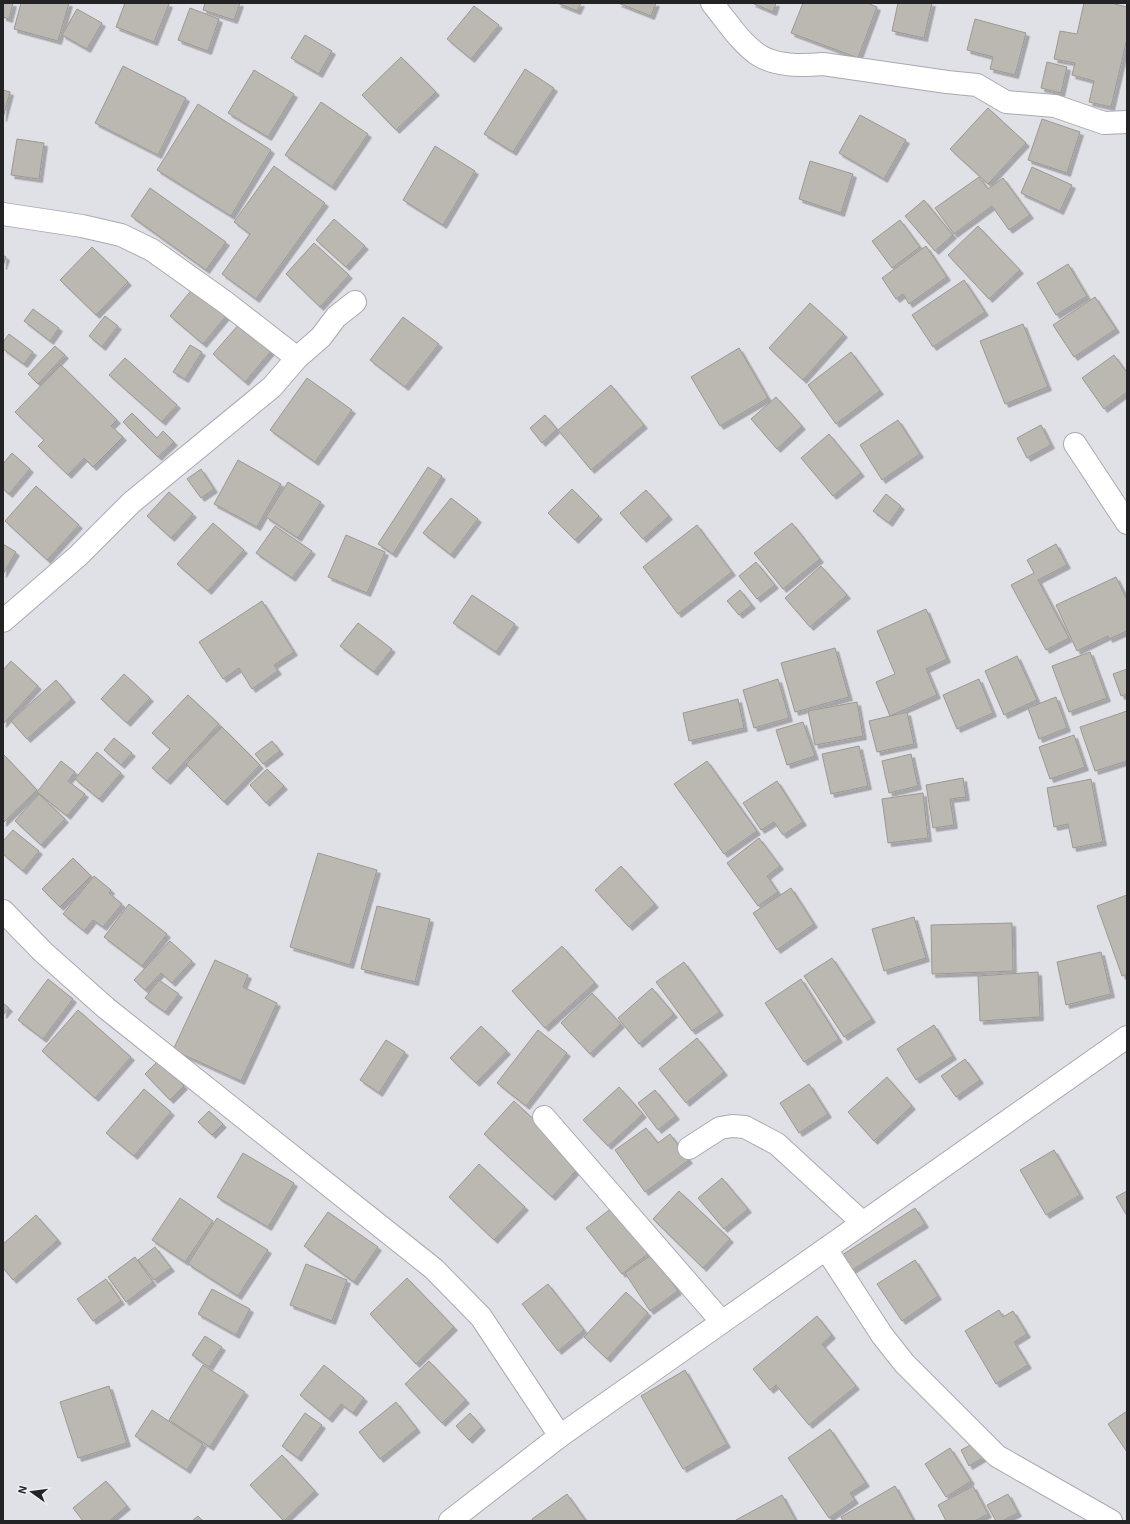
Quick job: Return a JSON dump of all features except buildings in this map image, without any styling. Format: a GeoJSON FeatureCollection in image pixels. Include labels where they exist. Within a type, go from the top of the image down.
{"type":"FeatureCollection","features":[{"type":"Feature","properties":{"kind":"street"},"geometry":{"type":"LineString","coordinates":[[712,3],[743,42],[758,54],[776,62],[809,65],[823,64],[977,85],[1006,102],[1054,106],[1104,122],[1127,122]]}},
{"type":"Feature","properties":{"kind":"street"},"geometry":{"type":"LineString","coordinates":[[3,214],[82,226],[121,236],[152,250],[225,302],[297,358]]}},
{"type":"Feature","properties":{"kind":"street"},"geometry":{"type":"LineString","coordinates":[[3,621],[78,556],[132,502],[272,387],[297,358],[321,337],[336,316],[356,302]]}},
{"type":"Feature","properties":{"kind":"street"},"geometry":{"type":"LineString","coordinates":[[1075,444],[1127,523]]}},
{"type":"Feature","properties":{"kind":"street"},"geometry":{"type":"LineString","coordinates":[[3,911],[43,952],[106,1008],[434,1269],[482,1317],[560,1436]]}},
{"type":"Feature","properties":{"kind":"street"},"geometry":{"type":"LineString","coordinates":[[450,1521],[560,1436],[1126,1040]]}},
{"type":"Feature","properties":{"kind":"street"},"geometry":{"type":"LineString","coordinates":[[544,1117],[722,1322]]}},
{"type":"Feature","properties":{"kind":"street"},"geometry":{"type":"LineString","coordinates":[[689,1148],[720,1128],[732,1126],[745,1127],[777,1144],[863,1223]]}},
{"type":"Feature","properties":{"kind":"street"},"geometry":{"type":"LineString","coordinates":[[826,1249],[882,1335],[904,1363],[997,1456],[1111,1521]]}}]}
